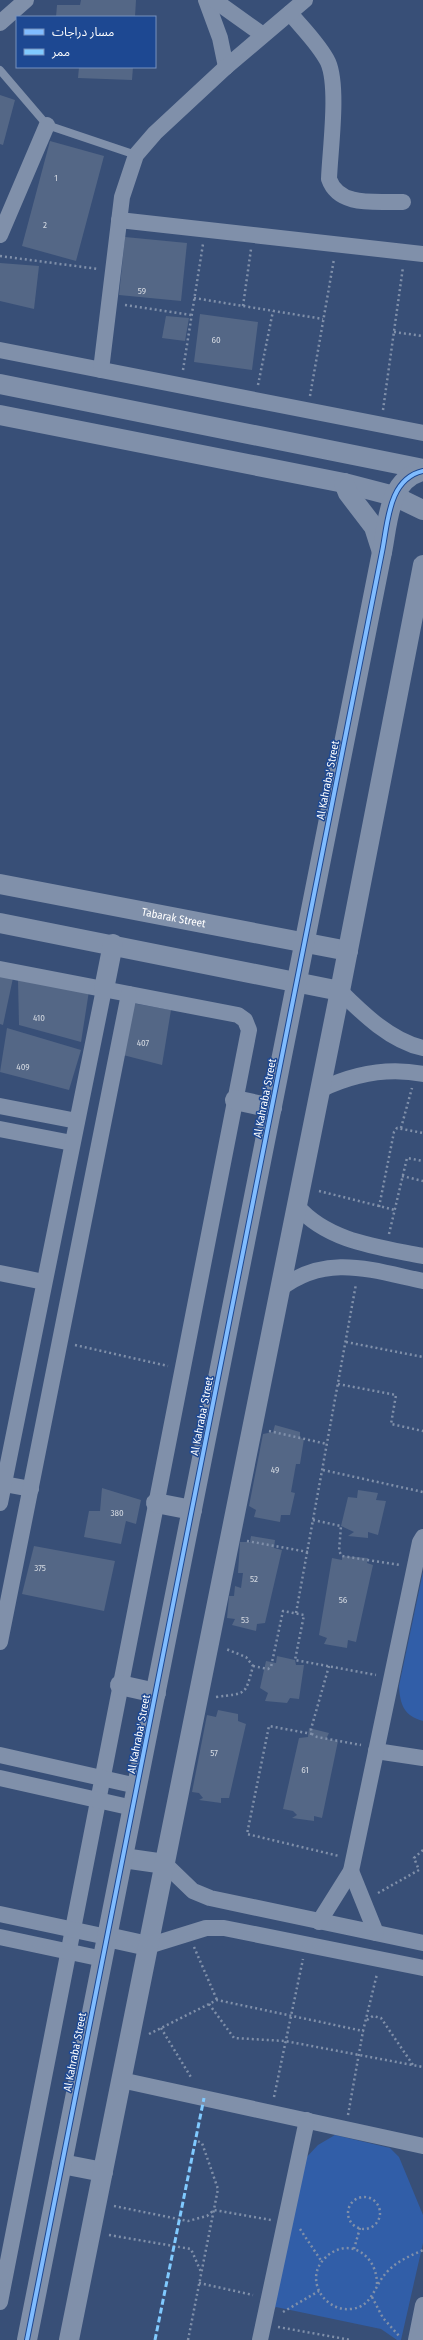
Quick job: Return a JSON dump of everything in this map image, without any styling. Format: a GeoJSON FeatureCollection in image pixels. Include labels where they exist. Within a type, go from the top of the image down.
{"type":"FeatureCollection","features":[{"type":"Feature","properties":{"kind":"street"},"geometry":{"type":"LineString","coordinates":[[0,23],[26,0]]}},
{"type":"Feature","properties":{"kind":"street"},"geometry":{"type":"LineString","coordinates":[[206,0],[220,38],[226,67]]}},
{"type":"Feature","properties":{"kind":"street"},"geometry":{"type":"LineString","coordinates":[[214,0],[263,35]]}},
{"type":"Feature","properties":{"kind":"street"},"geometry":{"type":"LineString","coordinates":[[101,370],[119,220],[128,176],[136,155],[155,133],[226,67],[305,0]]}},
{"type":"Feature","properties":{"kind":"street"},"geometry":{"type":"LineString","coordinates":[[290,13],[322,52],[331,70],[333,90],[329,179],[331,186],[335,192],[347,199],[403,202]]}},
{"type":"Feature","properties":{"kind":"street"},"geometry":{"type":"LineString","coordinates":[[220,38],[241,20]]}},
{"type":"Feature","properties":{"kind":"street"},"geometry":{"type":"LineString","coordinates":[[0,234],[7,202],[47,125]]}},
{"type":"Feature","properties":{"kind":"street"},"geometry":{"type":"LineString","coordinates":[[119,220],[423,254]]}},
{"type":"Feature","properties":{"kind":"street"},"geometry":{"type":"LineString","coordinates":[[0,350],[423,433]]}},
{"type":"Feature","properties":{"kind":"street"},"geometry":{"type":"LineString","coordinates":[[0,384],[423,470]]}},
{"type":"Feature","properties":{"kind":"street"},"geometry":{"type":"LineString","coordinates":[[0,415],[344,483],[394,496],[423,510]]}},
{"type":"Feature","properties":{"kind":"street"},"geometry":{"type":"LineString","coordinates":[[394,496],[403,482],[423,470]]}},
{"type":"Feature","properties":{"kind":"street"},"geometry":{"type":"LineString","coordinates":[[344,483],[348,493],[374,527],[382,552]]}},
{"type":"Feature","properties":{"kind":"street","name":"Al Kahraba' Street"},"geometry":{"type":"LineString","coordinates":[[27,2340],[394,496]]}},
{"type":"Feature","properties":{"kind":"street"},"geometry":{"type":"LineString","coordinates":[[69,2340],[340,992],[423,565]]}},
{"type":"Feature","properties":{"kind":"street","name":"Tabarak Street"},"geometry":{"type":"LineString","coordinates":[[0,884],[348,951]]}},
{"type":"Feature","properties":{"kind":"street"},"geometry":{"type":"LineString","coordinates":[[0,923],[113,944],[340,992],[381,1027],[412,1046],[423,1048]]}},
{"type":"Feature","properties":{"kind":"street"},"geometry":{"type":"LineString","coordinates":[[0,1503],[113,944]]}},
{"type":"Feature","properties":{"kind":"street"},"geometry":{"type":"LineString","coordinates":[[0,969],[242,1017],[249,1030],[0,2302]]}},
{"type":"Feature","properties":{"kind":"street"},"geometry":{"type":"LineString","coordinates":[[0,1642],[61,1342],[129,994]]}},
{"type":"Feature","properties":{"kind":"street"},"geometry":{"type":"LineString","coordinates":[[320,1090],[336,1082],[370,1073],[406,1071],[420,1074]]}},
{"type":"Feature","properties":{"kind":"street"},"geometry":{"type":"LineString","coordinates":[[235,1100],[272,1108]]}},
{"type":"Feature","properties":{"kind":"street"},"geometry":{"type":"LineString","coordinates":[[0,1106],[77,1121]]}},
{"type":"Feature","properties":{"kind":"street"},"geometry":{"type":"LineString","coordinates":[[0,1129],[72,1143]]}},
{"type":"Feature","properties":{"kind":"street"},"geometry":{"type":"LineString","coordinates":[[297,1206],[308,1218],[328,1230],[349,1239],[423,1256]]}},
{"type":"Feature","properties":{"kind":"street"},"geometry":{"type":"LineString","coordinates":[[280,1289],[296,1277],[316,1269],[338,1267],[359,1268],[423,1281]]}},
{"type":"Feature","properties":{"kind":"street"},"geometry":{"type":"LineString","coordinates":[[0,1273],[44,1282]]}},
{"type":"Feature","properties":{"kind":"street"},"geometry":{"type":"LineString","coordinates":[[4,1484],[31,1489]]}},
{"type":"Feature","properties":{"kind":"street"},"geometry":{"type":"LineString","coordinates":[[156,1503],[192,1510]]}},
{"type":"Feature","properties":{"kind":"street"},"geometry":{"type":"LineString","coordinates":[[319,1922],[352,1865],[414,1568],[420,1542],[423,1537]]}},
{"type":"Feature","properties":{"kind":"street"},"geometry":{"type":"LineString","coordinates":[[120,1685],[156,1693]]}},
{"type":"Feature","properties":{"kind":"street"},"geometry":{"type":"LineString","coordinates":[[376,1749],[423,1758]]}},
{"type":"Feature","properties":{"kind":"street"},"geometry":{"type":"LineString","coordinates":[[0,1755],[137,1786]]}},
{"type":"Feature","properties":{"kind":"street"},"geometry":{"type":"LineString","coordinates":[[0,1778],[133,1808]]}},
{"type":"Feature","properties":{"kind":"street"},"geometry":{"type":"LineString","coordinates":[[123,1858],[165,1864],[193,1890],[210,1898],[423,1943]]}},
{"type":"Feature","properties":{"kind":"street"},"geometry":{"type":"LineString","coordinates":[[352,1865],[363,1901],[376,1933]]}},
{"type":"Feature","properties":{"kind":"street"},"geometry":{"type":"LineString","coordinates":[[0,1914],[148,1946],[206,1928],[224,1928],[423,1968]]}},
{"type":"Feature","properties":{"kind":"street"},"geometry":{"type":"LineString","coordinates":[[0,1937],[103,1959]]}},
{"type":"Feature","properties":{"kind":"street"},"geometry":{"type":"LineString","coordinates":[[121,2080],[423,2146]]}},
{"type":"Feature","properties":{"kind":"street"},"geometry":{"type":"LineString","coordinates":[[260,2340],[306,2120]]}},
{"type":"Feature","properties":{"kind":"street"},"geometry":{"type":"LineString","coordinates":[[62,2164],[103,2172]]}},
{"type":"Feature","properties":{"kind":"street"},"geometry":{"type":"LineString","coordinates":[[416,2340],[423,2305]]}},
{"type":"Feature","properties":{"kind":"lane"},"geometry":{"type":"LineString","coordinates":[[0,70],[47,125],[136,155]]}},
{"type":"Feature","properties":{"kind":"path"},"geometry":{"type":"LineString","coordinates":[[180,385],[205,230]]}},
{"type":"Feature","properties":{"kind":"path"},"geometry":{"type":"LineString","coordinates":[[243,306],[252,235]]}},
{"type":"Feature","properties":{"kind":"path"},"geometry":{"type":"LineString","coordinates":[[307,410],[336,245]]}},
{"type":"Feature","properties":{"kind":"path"},"geometry":{"type":"LineString","coordinates":[[381,425],[405,252]]}},
{"type":"Feature","properties":{"kind":"path"},"geometry":{"type":"LineString","coordinates":[[0,256],[113,271]]}},
{"type":"Feature","properties":{"kind":"path"},"geometry":{"type":"LineString","coordinates":[[194,298],[323,319]]}},
{"type":"Feature","properties":{"kind":"path"},"geometry":{"type":"LineString","coordinates":[[109,302],[192,315]]}},
{"type":"Feature","properties":{"kind":"path"},"geometry":{"type":"LineString","coordinates":[[254,400],[273,311]]}},
{"type":"Feature","properties":{"kind":"path"},"geometry":{"type":"LineString","coordinates":[[394,332],[423,336]]}},
{"type":"Feature","properties":{"kind":"path"},"geometry":{"type":"LineString","coordinates":[[401,1128],[420,1074]]}},
{"type":"Feature","properties":{"kind":"path"},"geometry":{"type":"LineString","coordinates":[[379,1207],[394,1132],[397,1128],[401,1128],[423,1133]]}},
{"type":"Feature","properties":{"kind":"path"},"geometry":{"type":"LineString","coordinates":[[386,1248],[407,1158],[423,1161]]}},
{"type":"Feature","properties":{"kind":"path"},"geometry":{"type":"LineString","coordinates":[[402,1176],[423,1181]]}},
{"type":"Feature","properties":{"kind":"path"},"geometry":{"type":"LineString","coordinates":[[319,1185],[318,1192],[395,1210]]}},
{"type":"Feature","properties":{"kind":"path"},"geometry":{"type":"LineString","coordinates":[[296,1614],[359,1268]]}},
{"type":"Feature","properties":{"kind":"path"},"geometry":{"type":"LineString","coordinates":[[61,1342],[182,1369]]}},
{"type":"Feature","properties":{"kind":"path"},"geometry":{"type":"LineString","coordinates":[[346,1342],[423,1357]]}},
{"type":"Feature","properties":{"kind":"path"},"geometry":{"type":"LineString","coordinates":[[338,1384],[396,1395],[391,1424],[423,1431]]}},
{"type":"Feature","properties":{"kind":"path"},"geometry":{"type":"LineString","coordinates":[[252,1428],[327,1444]]}},
{"type":"Feature","properties":{"kind":"path"},"geometry":{"type":"LineString","coordinates":[[322,1470],[423,1492]]}},
{"type":"Feature","properties":{"kind":"path"},"geometry":{"type":"LineString","coordinates":[[313,1520],[341,1526],[339,1551],[342,1556],[414,1568]]}},
{"type":"Feature","properties":{"kind":"path"},"geometry":{"type":"LineString","coordinates":[[230,1538],[308,1552]]}},
{"type":"Feature","properties":{"kind":"path"},"geometry":{"type":"LineString","coordinates":[[209,1642],[246,1657],[253,1666],[268,1669],[271,1667],[283,1611],[304,1615],[295,1660],[391,1677]]}},
{"type":"Feature","properties":{"kind":"path"},"geometry":{"type":"LineString","coordinates":[[198,1699],[243,1693],[247,1689],[253,1666]]}},
{"type":"Feature","properties":{"kind":"path"},"geometry":{"type":"LineString","coordinates":[[312,1734],[311,1729],[329,1666]]}},
{"type":"Feature","properties":{"kind":"path"},"geometry":{"type":"LineString","coordinates":[[352,1865],[247,1834],[269,1726],[312,1734],[317,1737],[376,1749]]}},
{"type":"Feature","properties":{"kind":"path"},"geometry":{"type":"LineString","coordinates":[[363,1901],[418,1870],[414,1858],[423,1850]]}},
{"type":"Feature","properties":{"kind":"path"},"geometry":{"type":"LineString","coordinates":[[188,1933],[217,2000]]}},
{"type":"Feature","properties":{"kind":"path"},"geometry":{"type":"LineString","coordinates":[[270,2112],[306,1944]]}},
{"type":"Feature","properties":{"kind":"path"},"geometry":{"type":"LineString","coordinates":[[345,2129],[363,2031],[380,1960]]}},
{"type":"Feature","properties":{"kind":"path"},"geometry":{"type":"LineString","coordinates":[[128,2045],[217,2000],[290,2017],[363,2031]]}},
{"type":"Feature","properties":{"kind":"path"},"geometry":{"type":"LineString","coordinates":[[209,2004],[234,2038],[285,2041],[423,2067]]}},
{"type":"Feature","properties":{"kind":"path"},"geometry":{"type":"LineString","coordinates":[[366,2020],[373,2016],[381,2018],[414,2065]]}},
{"type":"Feature","properties":{"kind":"path"},"geometry":{"type":"LineString","coordinates":[[161,2028],[204,2098]]}},
{"type":"Feature","properties":{"kind":"path"},"geometry":{"type":"LineString","coordinates":[[188,2340],[218,2189],[202,2143],[195,2140]]}},
{"type":"Feature","properties":{"kind":"path"},"geometry":{"type":"LineString","coordinates":[[364,2196],[377,2203],[380,2211],[379,2218],[375,2225],[368,2228],[360,2228],[353,2225],[349,2218],[348,2211],[351,2203],[356,2198],[364,2196]]}},
{"type":"Feature","properties":{"kind":"path"},"geometry":{"type":"LineString","coordinates":[[96,2203],[188,2221],[207,2216],[214,2210],[286,2216],[322,2262]]}},
{"type":"Feature","properties":{"kind":"path"},"geometry":{"type":"LineString","coordinates":[[354,2250],[360,2228]]}},
{"type":"Feature","properties":{"kind":"path"},"geometry":{"type":"LineString","coordinates":[[91,2232],[191,2249],[201,2273]]}},
{"type":"Feature","properties":{"kind":"path"},"geometry":{"type":"LineString","coordinates":[[377,2284],[376,2270],[370,2258],[354,2250],[336,2250],[322,2262],[316,2279],[319,2291],[329,2304],[344,2309],[360,2307],[372,2297],[377,2284],[399,2262],[423,2250]]}},
{"type":"Feature","properties":{"kind":"path"},"geometry":{"type":"LineString","coordinates":[[199,2283],[269,2299]]}},
{"type":"Feature","properties":{"kind":"path"},"geometry":{"type":"LineString","coordinates":[[264,2324],[319,2291]]}},
{"type":"Feature","properties":{"kind":"path"},"geometry":{"type":"LineString","coordinates":[[372,2297],[383,2318],[403,2340]]}},
{"type":"Feature","properties":{"kind":"path"},"geometry":{"type":"LineString","coordinates":[[264,2324],[351,2340]]}},
{"type":"Feature","properties":{"kind":"shaded area"},"geometry":{"type":"Polygon","coordinates":[[[423,1572],[423,1721],[411,1716],[404,1709],[400,1699],[399,1686],[423,1572]]]}},
{"type":"Feature","properties":{"kind":"shaded area"},"geometry":{"type":"Polygon","coordinates":[[[335,2135],[390,2148],[399,2157],[423,2215],[423,2243],[401,2340],[397,2340],[381,2329],[276,2307],[265,2319],[304,2160],[318,2145],[335,2135]]]}},
{"type":"Feature","properties":{"kind":"building"},"geometry":{"type":"Polygon","coordinates":[[[81,0],[136,0],[135,16],[56,16],[57,5],[80,5],[81,0]]]}},
{"type":"Feature","properties":{"kind":"building"},"geometry":{"type":"Polygon","coordinates":[[[79,68],[133,68],[132,80],[78,78],[79,68]]]}},
{"type":"Feature","properties":{"kind":"building"},"geometry":{"type":"Polygon","coordinates":[[[0,95],[15,100],[3,145],[0,144],[0,95]]]}},
{"type":"Feature","properties":{"kind":"building"},"geometry":{"type":"Polygon","coordinates":[[[50,141],[104,156],[76,261],[22,246],[50,141]]]}},
{"type":"Feature","properties":{"kind":"building"},"geometry":{"type":"Polygon","coordinates":[[[125,237],[187,243],[181,301],[119,295],[125,237]]]}},
{"type":"Feature","properties":{"kind":"building"},"geometry":{"type":"Polygon","coordinates":[[[0,263],[39,266],[34,309],[0,301],[0,263]]]}},
{"type":"Feature","properties":{"kind":"building"},"geometry":{"type":"Polygon","coordinates":[[[200,314],[258,322],[252,370],[194,362],[200,314]]]}},
{"type":"Feature","properties":{"kind":"building"},"geometry":{"type":"Polygon","coordinates":[[[166,316],[189,318],[185,341],[162,338],[166,316]]]}},
{"type":"Feature","properties":{"kind":"building"},"geometry":{"type":"Polygon","coordinates":[[[0,974],[13,978],[3,1025],[0,1024],[0,974]]]}},
{"type":"Feature","properties":{"kind":"building"},"geometry":{"type":"Polygon","coordinates":[[[18,980],[89,991],[81,1042],[19,1025],[18,980]]]}},
{"type":"Feature","properties":{"kind":"building"},"geometry":{"type":"Polygon","coordinates":[[[132,1003],[171,1010],[162,1065],[123,1055],[132,1003]]]}},
{"type":"Feature","properties":{"kind":"building"},"geometry":{"type":"Polygon","coordinates":[[[7,1028],[81,1050],[69,1090],[0,1072],[7,1028]]]}},
{"type":"Feature","properties":{"kind":"building"},"geometry":{"type":"Polygon","coordinates":[[[275,1425],[300,1432],[300,1438],[304,1439],[300,1464],[296,1464],[291,1492],[295,1493],[290,1515],[281,1515],[280,1522],[254,1517],[256,1510],[249,1506],[263,1434],[273,1432],[275,1425]]]}},
{"type":"Feature","properties":{"kind":"building"},"geometry":{"type":"Polygon","coordinates":[[[102,1488],[141,1500],[136,1524],[126,1521],[121,1544],[84,1537],[89,1511],[100,1511],[102,1488]]]}},
{"type":"Feature","properties":{"kind":"building"},"geometry":{"type":"Polygon","coordinates":[[[358,1490],[378,1493],[376,1500],[386,1501],[378,1535],[368,1532],[368,1538],[348,1536],[354,1532],[341,1526],[348,1497],[357,1498],[358,1490]]]}},
{"type":"Feature","properties":{"kind":"building"},"geometry":{"type":"Polygon","coordinates":[[[251,1536],[275,1540],[274,1548],[282,1550],[265,1623],[257,1624],[256,1631],[232,1625],[235,1619],[227,1618],[229,1596],[234,1596],[235,1586],[241,1588],[243,1573],[238,1573],[240,1542],[250,1542],[251,1536]]]}},
{"type":"Feature","properties":{"kind":"building"},"geometry":{"type":"Polygon","coordinates":[[[34,1546],[115,1561],[104,1611],[22,1594],[34,1546]]]}},
{"type":"Feature","properties":{"kind":"building"},"geometry":{"type":"Polygon","coordinates":[[[342,1556],[368,1558],[367,1563],[373,1565],[356,1642],[348,1640],[347,1648],[324,1644],[327,1638],[319,1635],[332,1558],[342,1560],[342,1556]]]}},
{"type":"Feature","properties":{"kind":"building"},"geometry":{"type":"Polygon","coordinates":[[[277,1656],[295,1660],[296,1665],[304,1665],[299,1699],[290,1698],[287,1703],[265,1701],[268,1693],[260,1688],[266,1661],[276,1663],[277,1656]]]}},
{"type":"Feature","properties":{"kind":"building"},"geometry":{"type":"Polygon","coordinates":[[[218,1710],[238,1714],[238,1721],[246,1724],[229,1798],[221,1798],[221,1803],[199,1800],[203,1798],[199,1793],[192,1792],[207,1715],[216,1717],[218,1710]]]}},
{"type":"Feature","properties":{"kind":"building"},"geometry":{"type":"Polygon","coordinates":[[[309,1728],[329,1733],[326,1739],[338,1741],[322,1818],[314,1816],[314,1821],[292,1818],[297,1815],[293,1811],[283,1809],[299,1738],[308,1737],[309,1728]]]}},
{"type":"Feature","properties":{"kind":"marked path"},"geometry":{"type":"LineString","coordinates":[[155,2340],[204,2098]]}},
{"type":"Feature","properties":{"kind":"cycle path"},"geometry":{"type":"LineString","coordinates":[[27,2340],[388,516],[396,492],[411,476],[423,471]]}}]}
